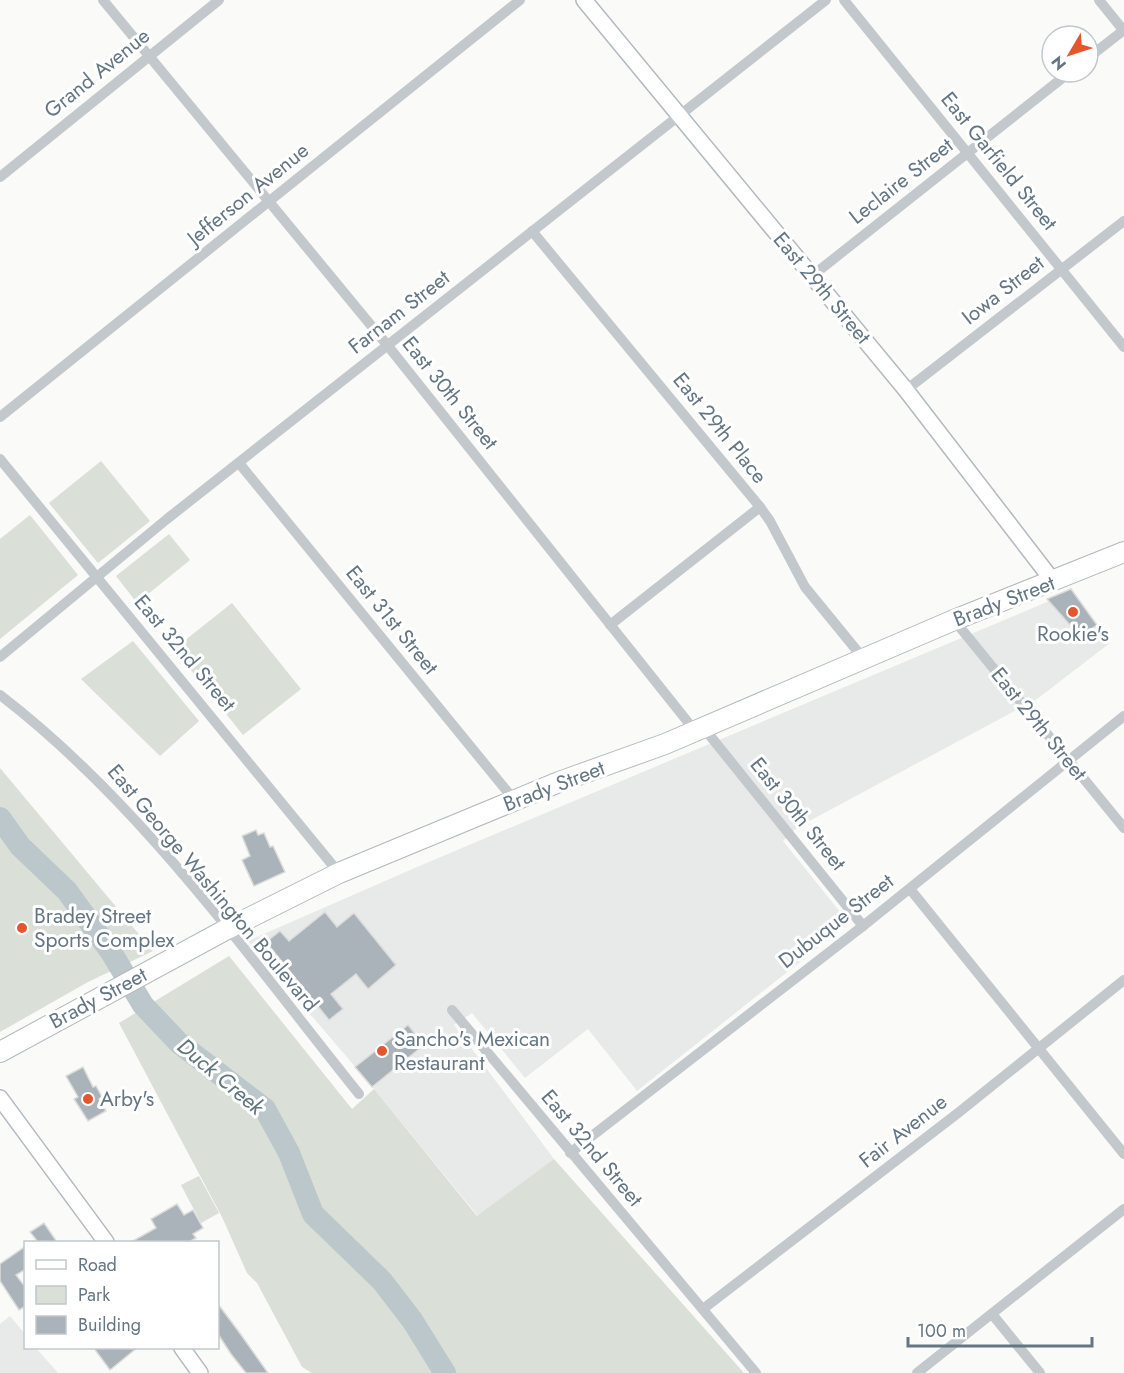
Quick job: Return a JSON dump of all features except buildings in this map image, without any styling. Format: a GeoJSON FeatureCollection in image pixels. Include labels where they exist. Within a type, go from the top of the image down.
{"type":"FeatureCollection","features":[{"type":"Feature","properties":{"kind":"highway","name":"Brady Street"},"geometry":{"type":"LineString","coordinates":[[0,1052],[227,929],[339,873],[699,729],[954,620],[1124,552]]}},
{"type":"Feature","properties":{"kind":"street","name":"East 30th Street"},"geometry":{"type":"LineString","coordinates":[[103,0],[388,346],[610,625],[863,926]]}},
{"type":"Feature","properties":{"kind":"street","name":"Grand Avenue"},"geometry":{"type":"LineString","coordinates":[[0,177],[219,0]]}},
{"type":"Feature","properties":{"kind":"street","name":"Jefferson Avenue"},"geometry":{"type":"LineString","coordinates":[[0,417],[519,0]]}},
{"type":"Feature","properties":{"kind":"street","name":"East 29th Street"},"geometry":{"type":"LineString","coordinates":[[584,0],[906,390],[1053,581]]}},
{"type":"Feature","properties":{"kind":"street","name":"Farnam Street"},"geometry":{"type":"LineString","coordinates":[[0,657],[239,463],[826,0]]}},
{"type":"Feature","properties":{"kind":"street","name":"East Garfield Street"},"geometry":{"type":"LineString","coordinates":[[844,0],[1124,346]]}},
{"type":"Feature","properties":{"kind":"street"},"geometry":{"type":"LineString","coordinates":[[1099,0],[1124,30],[1100,49]]}},
{"type":"Feature","properties":{"kind":"street","name":"Leclaire Street"},"geometry":{"type":"LineString","coordinates":[[812,276],[1055,84]]}},
{"type":"Feature","properties":{"kind":"street","name":"Iowa Street"},"geometry":{"type":"LineString","coordinates":[[906,390],[1124,221]]}},
{"type":"Feature","properties":{"kind":"street","name":"East 29th Place"},"geometry":{"type":"LineString","coordinates":[[532,231],[760,507],[770,521],[805,587],[863,658]]}},
{"type":"Feature","properties":{"kind":"street","name":"East 32nd Street"},"geometry":{"type":"LineString","coordinates":[[0,459],[339,873]]}},
{"type":"Feature","properties":{"kind":"street","name":"East 31st Street"},"geometry":{"type":"LineString","coordinates":[[239,463],[515,801]]}},
{"type":"Feature","properties":{"kind":"street"},"geometry":{"type":"LineString","coordinates":[[610,625],[760,507]]}},
{"type":"Feature","properties":{"kind":"street","name":"East 29th Street"},"geometry":{"type":"LineString","coordinates":[[954,620],[1124,828]]}},
{"type":"Feature","properties":{"kind":"street","name":"East George Washington Boulevard"},"geometry":{"type":"LineString","coordinates":[[0,695],[43,728],[104,786],[227,929],[359,1094]]}},
{"type":"Feature","properties":{"kind":"street","name":"Dubuque Street"},"geometry":{"type":"LineString","coordinates":[[570,1154],[910,889],[1124,716]]}},
{"type":"Feature","properties":{"kind":"street"},"geometry":{"type":"LineString","coordinates":[[910,889],[1124,1154]]}},
{"type":"Feature","properties":{"kind":"street","name":"Fair Avenue"},"geometry":{"type":"LineString","coordinates":[[703,1309],[1124,980]]}},
{"type":"Feature","properties":{"kind":"street","name":"East 32nd Street"},"geometry":{"type":"LineString","coordinates":[[452,1010],[570,1154],[756,1373]]}},
{"type":"Feature","properties":{"kind":"street"},"geometry":{"type":"LineString","coordinates":[[0,1098],[105,1241]]}},
{"type":"Feature","properties":{"kind":"street"},"geometry":{"type":"LineString","coordinates":[[917,1373],[1124,1209]]}},
{"type":"Feature","properties":{"kind":"street"},"geometry":{"type":"LineString","coordinates":[[992,1314],[1040,1373]]}},
{"type":"Feature","properties":{"kind":"street"},"geometry":{"type":"LineString","coordinates":[[183,1349],[200,1373]]}},
{"type":"Feature","properties":{"kind":"shaded area"},"geometry":{"type":"Polygon","coordinates":[[[1073,591],[1110,643],[1037,699],[798,827],[783,841],[849,923],[637,1091],[588,1029],[525,1078],[472,1013],[454,1025],[554,1159],[478,1216],[248,941],[417,867],[1073,591]]]}},
{"type":"Feature","properties":{"kind":"shaded area"},"geometry":{"type":"Polygon","coordinates":[[[10,1316],[24,1333],[24,1349],[37,1349],[58,1373],[0,1373],[0,1324],[10,1316]]]}},
{"type":"Feature","properties":{"kind":"green space"},"geometry":{"type":"Polygon","coordinates":[[[101,461],[150,521],[98,563],[49,503],[101,461]]]}},
{"type":"Feature","properties":{"kind":"green space"},"geometry":{"type":"Polygon","coordinates":[[[30,515],[78,575],[0,639],[0,539],[30,515]]]}},
{"type":"Feature","properties":{"kind":"green space"},"geometry":{"type":"Polygon","coordinates":[[[169,534],[190,560],[137,603],[116,576],[169,534]]]}},
{"type":"Feature","properties":{"kind":"green space"},"geometry":{"type":"Polygon","coordinates":[[[232,603],[301,689],[243,735],[174,649],[232,603]]]}},
{"type":"Feature","properties":{"kind":"green space"},"geometry":{"type":"Polygon","coordinates":[[[133,641],[199,721],[160,756],[81,679],[133,641]]]}},
{"type":"Feature","properties":{"kind":"green space"},"geometry":{"type":"Polygon","coordinates":[[[0,768],[153,951],[88,982],[0,1032],[0,768]]]}},
{"type":"Feature","properties":{"kind":"green space"},"geometry":{"type":"Polygon","coordinates":[[[229,956],[352,1109],[374,1089],[477,1216],[554,1159],[744,1373],[312,1373],[302,1367],[257,1283],[247,1273],[222,1217],[119,1023],[229,956]]]}},
{"type":"Feature","properties":{"kind":"green space"},"geometry":{"type":"Polygon","coordinates":[[[199,1176],[219,1213],[201,1223],[181,1185],[199,1176]]]}},
{"type":"Feature","properties":{"kind":"waterway","name":"Duck Creek"},"geometry":{"type":"LineString","coordinates":[[0,818],[20,846],[67,891],[111,952],[143,1005],[179,1043],[265,1109],[289,1153],[313,1214],[382,1281],[412,1320],[445,1373]]}},
{"type":"Feature","properties":{"kind":"place","name":"Rookie's"},"geometry":{"type":"Point","coordinates":[1073,612]}},
{"type":"Feature","properties":{"kind":"place","name":"Bradey Street Sports Complex"},"geometry":{"type":"Point","coordinates":[22,928]}},
{"type":"Feature","properties":{"kind":"place","name":"Sancho's Mexican Restaurant"},"geometry":{"type":"Point","coordinates":[382,1051]}},
{"type":"Feature","properties":{"kind":"place","name":"Arby's"},"geometry":{"type":"Point","coordinates":[88,1099]}}]}
